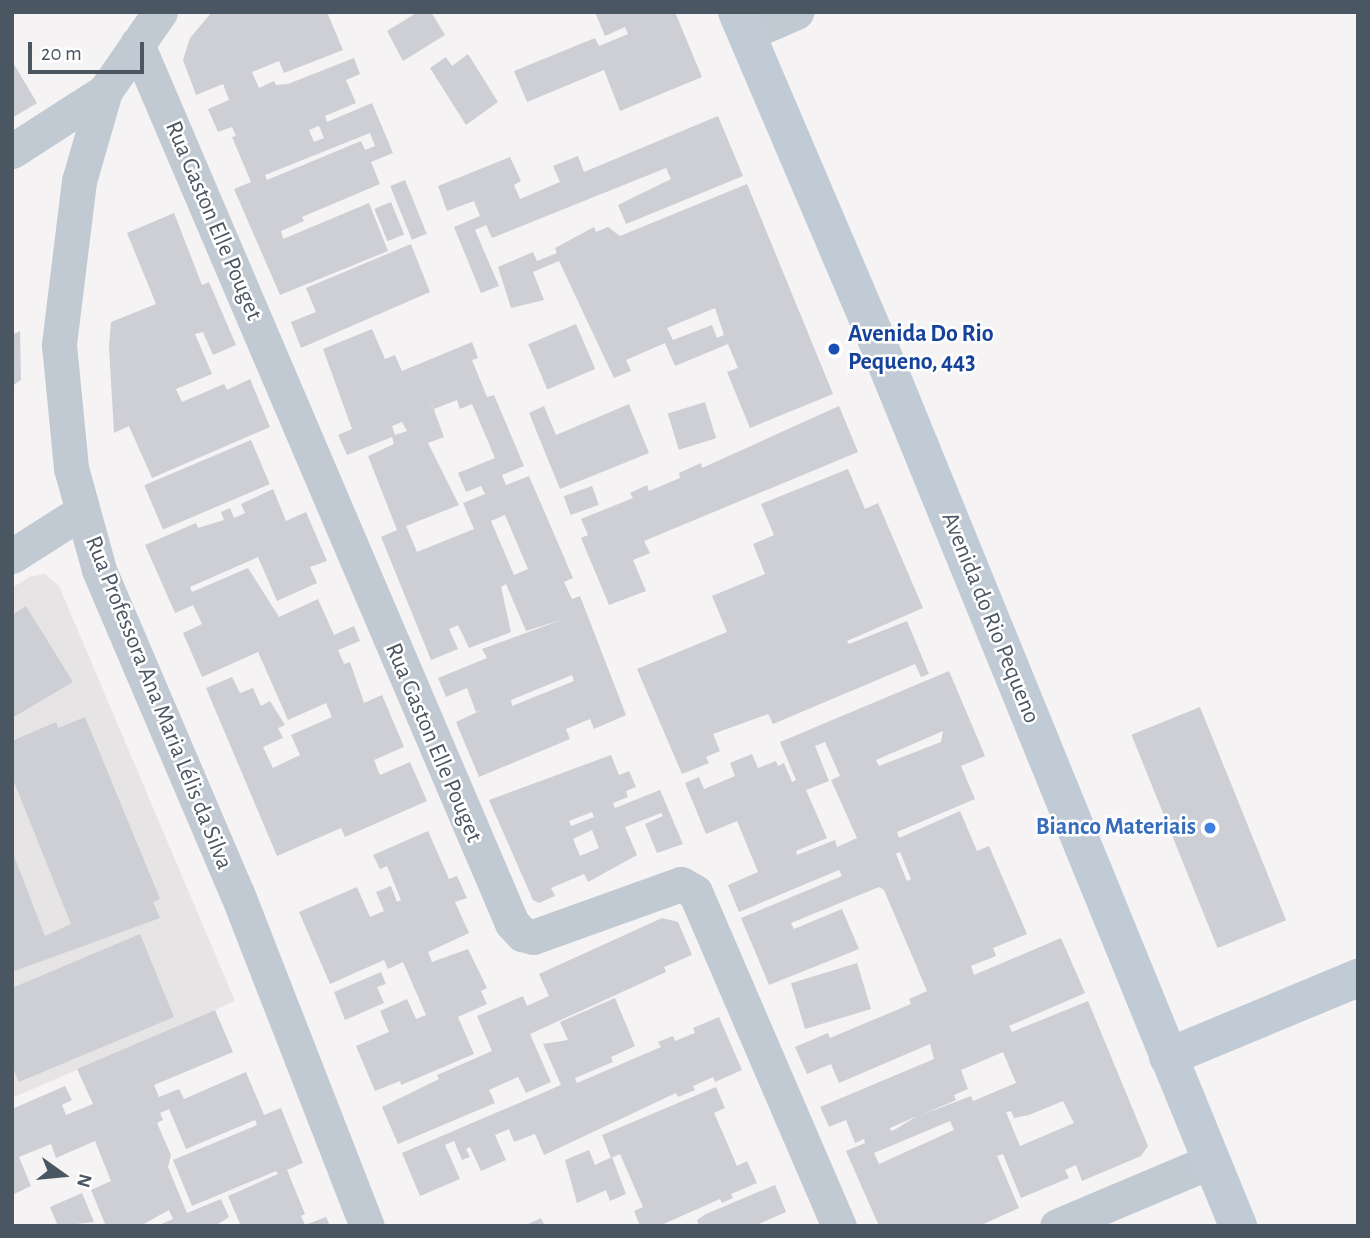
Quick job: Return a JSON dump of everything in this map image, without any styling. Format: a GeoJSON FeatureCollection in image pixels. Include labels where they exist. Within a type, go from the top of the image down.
{"type":"FeatureCollection","features":[{"type":"Feature","properties":{"kind":"main road","name":"Avenida do Rio Pequeno"},"geometry":{"type":"LineString","coordinates":[[742,23],[873,331],[1238,1226]]}},
{"type":"Feature","properties":{"kind":"main road"},"geometry":{"type":"LineString","coordinates":[[1168,1057],[1358,978]]}},
{"type":"Feature","properties":{"kind":"street","name":"Rua Professora Ana Maria Lélis da Silva"},"geometry":{"type":"LineString","coordinates":[[160,12],[106,91],[79,181],[60,345],[71,468],[99,570],[237,893],[367,1226]]}},
{"type":"Feature","properties":{"kind":"street"},"geometry":{"type":"LineString","coordinates":[[742,23],[796,12]]}},
{"type":"Feature","properties":{"kind":"street","name":"Rua Gaston Elle Pouget"},"geometry":{"type":"LineString","coordinates":[[137,44],[512,923],[522,934],[542,936],[681,884],[695,892],[839,1226]]}},
{"type":"Feature","properties":{"kind":"street"},"geometry":{"type":"LineString","coordinates":[[12,151],[106,91]]}},
{"type":"Feature","properties":{"kind":"street"},"geometry":{"type":"LineString","coordinates":[[12,556],[81,512]]}},
{"type":"Feature","properties":{"kind":"street"},"geometry":{"type":"LineString","coordinates":[[1057,1226],[1211,1161]]}},
{"type":"Feature","properties":{"kind":"shaded area"},"geometry":{"type":"Polygon","coordinates":[[[45,574],[59,586],[235,1001],[12,1098],[12,588],[29,577],[45,574]]]}},
{"type":"Feature","properties":{"kind":"building"},"geometry":{"type":"Polygon","coordinates":[[[212,12],[327,12],[343,50],[284,73],[279,61],[252,72],[259,88],[274,81],[276,85],[288,84],[354,58],[360,74],[346,80],[356,103],[325,116],[327,122],[372,103],[393,153],[371,162],[380,184],[302,217],[304,221],[281,231],[283,239],[369,203],[388,251],[280,295],[234,189],[251,182],[232,137],[236,136],[232,127],[218,132],[208,109],[229,100],[223,84],[196,95],[183,60],[190,38],[212,12]],[[319,126],[309,130],[314,142],[324,138],[319,126]],[[370,133],[265,175],[267,180],[361,141],[365,150],[375,146],[370,133]]]}},
{"type":"Feature","properties":{"kind":"building"},"geometry":{"type":"Polygon","coordinates":[[[418,12],[431,12],[445,35],[403,61],[387,31],[418,12]]]}},
{"type":"Feature","properties":{"kind":"building"},"geometry":{"type":"Polygon","coordinates":[[[595,12],[675,12],[702,77],[620,111],[604,70],[527,102],[514,71],[595,38],[599,46],[628,34],[625,27],[605,36],[595,12]]]}},
{"type":"Feature","properties":{"kind":"building"},"geometry":{"type":"Polygon","coordinates":[[[468,54],[498,102],[466,125],[430,68],[446,57],[452,66],[468,54]]]}},
{"type":"Feature","properties":{"kind":"building"},"geometry":{"type":"Polygon","coordinates":[[[12,61],[37,103],[12,118],[12,61]]]}},
{"type":"Feature","properties":{"kind":"building"},"geometry":{"type":"Polygon","coordinates":[[[718,116],[743,176],[626,224],[618,205],[671,179],[666,168],[492,238],[486,225],[475,230],[499,286],[481,293],[454,227],[480,216],[474,201],[447,211],[438,186],[510,157],[521,181],[514,185],[520,199],[560,182],[553,166],[578,156],[584,172],[718,116]]]}},
{"type":"Feature","properties":{"kind":"building"},"geometry":{"type":"Polygon","coordinates":[[[405,180],[427,234],[412,240],[390,186],[405,180]]]}},
{"type":"Feature","properties":{"kind":"building"},"geometry":{"type":"Polygon","coordinates":[[[747,184],[833,394],[750,428],[727,372],[738,368],[728,344],[675,366],[665,343],[626,360],[631,371],[614,378],[559,261],[533,272],[544,300],[511,308],[498,267],[533,252],[537,261],[557,253],[555,248],[594,227],[596,232],[608,227],[620,236],[747,184]],[[715,308],[667,328],[673,340],[712,325],[717,338],[724,335],[715,308]]]}},
{"type":"Feature","properties":{"kind":"building"},"geometry":{"type":"Polygon","coordinates":[[[391,202],[404,234],[387,241],[374,209],[391,202]]]}},
{"type":"Feature","properties":{"kind":"building"},"geometry":{"type":"Polygon","coordinates":[[[174,213],[202,285],[209,282],[236,345],[213,355],[203,332],[195,334],[212,374],[176,389],[182,402],[224,384],[227,390],[250,379],[270,427],[152,478],[129,426],[114,433],[109,347],[111,322],[156,304],[127,233],[174,213]]]}},
{"type":"Feature","properties":{"kind":"building"},"geometry":{"type":"Polygon","coordinates":[[[411,244],[430,292],[301,348],[291,322],[316,312],[306,288],[411,244]]]}},
{"type":"Feature","properties":{"kind":"building"},"geometry":{"type":"Polygon","coordinates":[[[576,324],[595,369],[547,389],[528,344],[576,324]]]}},
{"type":"Feature","properties":{"kind":"building"},"geometry":{"type":"Polygon","coordinates":[[[372,329],[385,359],[395,355],[402,371],[472,342],[478,358],[472,360],[487,397],[494,395],[524,466],[502,475],[506,485],[529,476],[573,578],[564,582],[572,599],[580,596],[626,715],[594,729],[590,719],[566,729],[570,739],[479,777],[456,722],[484,709],[476,712],[467,688],[446,697],[438,678],[487,658],[482,649],[564,619],[526,631],[506,584],[501,587],[511,632],[469,648],[458,625],[449,629],[458,649],[431,660],[381,537],[397,530],[368,456],[394,444],[392,437],[347,455],[338,435],[352,429],[323,349],[372,329]],[[426,388],[444,437],[428,443],[459,505],[406,526],[417,552],[474,529],[463,503],[485,494],[481,486],[466,492],[458,473],[495,458],[472,404],[460,409],[457,400],[434,409],[426,388]],[[402,422],[392,426],[395,435],[407,431],[402,422]],[[505,515],[491,521],[514,575],[528,569],[505,515]],[[572,675],[511,700],[512,706],[574,681],[572,675]]]}},
{"type":"Feature","properties":{"kind":"building"},"geometry":{"type":"Polygon","coordinates":[[[20,331],[21,380],[12,386],[12,335],[20,331]]]}},
{"type":"Feature","properties":{"kind":"building"},"geometry":{"type":"Polygon","coordinates":[[[705,402],[716,438],[679,450],[668,413],[705,402]]]}},
{"type":"Feature","properties":{"kind":"building"},"geometry":{"type":"Polygon","coordinates":[[[629,404],[649,453],[560,489],[529,413],[544,406],[556,435],[629,404]]]}},
{"type":"Feature","properties":{"kind":"building"},"geometry":{"type":"Polygon","coordinates":[[[839,406],[858,452],[644,541],[650,553],[633,560],[646,591],[609,605],[581,538],[588,535],[581,519],[633,498],[630,493],[647,485],[649,491],[680,478],[679,473],[701,463],[702,468],[839,406]]]}},
{"type":"Feature","properties":{"kind":"building"},"geometry":{"type":"Polygon","coordinates":[[[251,440],[270,484],[163,530],[144,485],[251,440]]]}},
{"type":"Feature","properties":{"kind":"building"},"geometry":{"type":"Polygon","coordinates":[[[848,469],[865,509],[878,503],[923,608],[847,641],[849,644],[907,621],[929,674],[921,677],[915,664],[773,724],[768,714],[713,734],[720,751],[706,757],[709,763],[682,774],[637,669],[727,632],[712,596],[765,574],[753,544],[774,535],[761,504],[848,469]]]}},
{"type":"Feature","properties":{"kind":"building"},"geometry":{"type":"Polygon","coordinates":[[[592,486],[599,505],[571,515],[564,496],[592,486]]]}},
{"type":"Feature","properties":{"kind":"building"},"geometry":{"type":"Polygon","coordinates":[[[273,489],[286,521],[306,512],[327,561],[310,567],[317,583],[277,601],[258,557],[190,587],[192,592],[248,568],[279,617],[318,599],[334,635],[354,626],[360,641],[338,650],[344,664],[350,662],[364,703],[382,695],[404,747],[374,760],[380,775],[410,762],[427,801],[345,837],[341,828],[277,856],[206,688],[232,677],[240,693],[253,688],[261,706],[270,701],[285,725],[278,728],[283,738],[263,747],[273,768],[300,755],[291,735],[332,717],[326,703],[288,720],[258,652],[202,677],[183,633],[202,624],[193,605],[175,613],[145,545],[196,523],[198,528],[224,520],[221,512],[230,508],[234,518],[245,513],[241,504],[273,489]]]}},
{"type":"Feature","properties":{"kind":"building"},"geometry":{"type":"Polygon","coordinates":[[[26,606],[73,682],[12,718],[12,615],[26,606]]]}},
{"type":"Feature","properties":{"kind":"building"},"geometry":{"type":"Polygon","coordinates":[[[949,671],[985,756],[961,766],[975,799],[897,832],[899,838],[960,811],[977,851],[989,846],[1027,934],[993,948],[996,956],[971,966],[974,975],[1061,938],[1085,993],[1009,1026],[1012,1032],[1088,1001],[1148,1146],[1141,1156],[1082,1181],[1076,1165],[1065,1170],[1069,1178],[1021,1198],[1003,1154],[997,1156],[1019,1208],[979,1226],[879,1226],[846,1151],[865,1143],[864,1139],[855,1143],[846,1120],[829,1127],[820,1107],[934,1059],[930,1044],[839,1083],[831,1064],[807,1074],[795,1047],[828,1033],[830,1038],[911,1004],[909,999],[927,991],[884,890],[879,887],[791,923],[794,929],[842,909],[859,949],[769,985],[741,918],[842,876],[839,870],[739,912],[728,885],[758,872],[737,821],[706,834],[685,783],[699,777],[704,789],[735,776],[730,763],[752,754],[758,768],[776,761],[778,766],[784,763],[792,782],[796,780],[780,742],[949,671]],[[943,731],[876,760],[879,766],[941,742],[943,731]],[[825,742],[815,746],[829,781],[806,790],[827,838],[796,851],[797,855],[835,840],[837,847],[857,838],[831,780],[840,776],[825,742]],[[900,852],[896,854],[907,881],[911,879],[900,852]],[[1003,1052],[961,1070],[968,1089],[954,1095],[956,1100],[921,1115],[971,1096],[973,1101],[1016,1083],[1003,1052]],[[1063,1101],[1014,1118],[1011,1111],[1006,1112],[1020,1146],[1074,1123],[1063,1101]],[[917,1116],[890,1128],[891,1131],[896,1129],[917,1116]],[[950,1121],[874,1153],[879,1164],[954,1130],[950,1121]]]}},
{"type":"Feature","properties":{"kind":"building","name":"Bianco Materiais"},"geometry":{"type":"Polygon","coordinates":[[[1200,707],[1286,920],[1218,948],[1131,735],[1200,707]]]}},
{"type":"Feature","properties":{"kind":"building"},"geometry":{"type":"Polygon","coordinates":[[[85,717],[160,899],[153,902],[160,918],[12,972],[12,851],[45,936],[71,924],[12,777],[12,741],[56,722],[58,728],[85,717]]]}},
{"type":"Feature","properties":{"kind":"building"},"geometry":{"type":"Polygon","coordinates":[[[611,755],[619,775],[629,771],[636,787],[626,791],[628,797],[613,803],[615,808],[660,790],[683,844],[657,853],[645,824],[663,816],[661,813],[625,827],[637,855],[588,882],[584,874],[551,888],[555,896],[539,903],[533,900],[489,800],[611,755]],[[592,812],[569,821],[571,826],[594,817],[592,812]],[[592,830],[573,839],[580,856],[599,848],[592,830]]]}},
{"type":"Feature","properties":{"kind":"building"},"geometry":{"type":"Polygon","coordinates":[[[428,831],[449,879],[457,876],[467,898],[455,902],[469,933],[428,952],[432,962],[468,949],[487,988],[481,991],[487,1004],[458,1017],[474,1054],[401,1085],[400,1081],[375,1091],[356,1046],[389,1032],[380,1011],[407,999],[416,1019],[426,1015],[403,962],[388,969],[384,960],[330,984],[299,912],[357,887],[370,917],[384,911],[376,892],[391,886],[397,902],[401,900],[387,866],[380,869],[373,855],[428,831]]]}},
{"type":"Feature","properties":{"kind":"building"},"geometry":{"type":"Polygon","coordinates":[[[662,918],[678,922],[692,955],[664,967],[666,972],[530,1034],[551,1082],[526,1093],[518,1077],[489,1090],[495,1103],[398,1144],[382,1107],[439,1079],[437,1075],[492,1051],[477,1016],[523,996],[527,1006],[549,996],[539,974],[662,918]]]}},
{"type":"Feature","properties":{"kind":"building"},"geometry":{"type":"Polygon","coordinates":[[[140,934],[174,1017],[19,1082],[12,1066],[12,988],[140,934]]]}},
{"type":"Feature","properties":{"kind":"building"},"geometry":{"type":"Polygon","coordinates":[[[857,963],[871,1009],[805,1029],[791,983],[857,963]]]}},
{"type":"Feature","properties":{"kind":"building"},"geometry":{"type":"Polygon","coordinates":[[[381,972],[386,984],[377,987],[384,1003],[345,1020],[334,992],[381,972]]]}},
{"type":"Feature","properties":{"kind":"building"},"geometry":{"type":"Polygon","coordinates":[[[615,998],[635,1046],[611,1057],[613,1062],[575,1078],[577,1083],[661,1047],[658,1042],[673,1036],[675,1041],[695,1033],[693,1028],[719,1017],[742,1070],[715,1082],[713,1077],[693,1086],[695,1090],[678,1097],[676,1093],[544,1155],[535,1134],[514,1142],[509,1129],[495,1135],[506,1160],[481,1171],[470,1147],[466,1149],[470,1157],[462,1160],[454,1141],[445,1145],[460,1179],[420,1196],[402,1153],[561,1085],[543,1044],[568,1040],[560,1022],[615,998]]]}},
{"type":"Feature","properties":{"kind":"building"},"geometry":{"type":"Polygon","coordinates":[[[215,1010],[233,1052],[154,1085],[159,1097],[179,1089],[184,1099],[246,1072],[264,1115],[281,1108],[303,1163],[287,1170],[305,1214],[301,1216],[305,1225],[326,1217],[330,1226],[241,1226],[228,1196],[278,1174],[276,1171],[192,1206],[173,1160],[257,1125],[255,1120],[186,1149],[169,1109],[160,1113],[163,1120],[157,1123],[171,1155],[168,1167],[187,1213],[221,1199],[229,1217],[215,1226],[157,1226],[173,1219],[169,1210],[140,1226],[106,1226],[91,1190],[111,1181],[95,1141],[56,1158],[51,1144],[19,1157],[31,1186],[12,1195],[12,1109],[65,1086],[72,1100],[62,1105],[66,1115],[93,1104],[77,1069],[215,1010]]]}},
{"type":"Feature","properties":{"kind":"building"},"geometry":{"type":"Polygon","coordinates":[[[716,1087],[725,1108],[714,1113],[737,1166],[747,1161],[757,1183],[731,1194],[733,1198],[722,1203],[720,1199],[659,1226],[640,1226],[634,1211],[643,1207],[620,1154],[611,1158],[602,1135],[716,1087]]]}},
{"type":"Feature","properties":{"kind":"building"},"geometry":{"type":"Polygon","coordinates":[[[589,1150],[595,1165],[612,1157],[626,1194],[610,1201],[606,1190],[577,1203],[565,1160],[589,1150]]]}},
{"type":"Feature","properties":{"kind":"building"},"geometry":{"type":"Polygon","coordinates":[[[775,1185],[786,1212],[754,1226],[699,1226],[697,1220],[706,1214],[775,1185]]]}},
{"type":"Feature","properties":{"kind":"building"},"geometry":{"type":"Polygon","coordinates":[[[82,1193],[94,1222],[58,1226],[50,1207],[82,1193]]]}},
{"type":"Feature","properties":{"kind":"building"},"geometry":{"type":"Polygon","coordinates":[[[541,1218],[545,1226],[524,1226],[541,1218]]]}},
{"type":"Feature","properties":{"kind":"place","name":"Avenida Do Rio Pequeno, 443"},"geometry":{"type":"Point","coordinates":[834,349]}},
{"type":"Feature","properties":{"kind":"place","name":"Bianco Materiais"},"geometry":{"type":"Point","coordinates":[1210,828]}}]}
